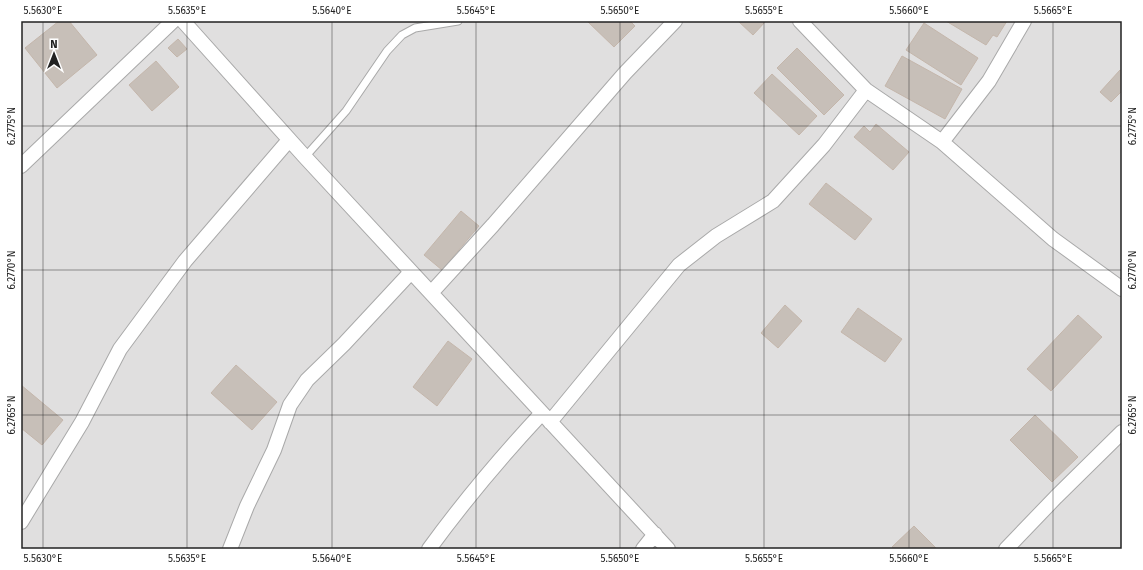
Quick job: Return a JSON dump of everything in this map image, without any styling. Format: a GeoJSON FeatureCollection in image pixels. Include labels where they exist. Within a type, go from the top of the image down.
{"type":"FeatureCollection","features":[{"type":"Feature","properties":{"kind":"street"},"geometry":{"type":"LineString","coordinates":[[21,166],[173,21]]}},
{"type":"Feature","properties":{"kind":"street"},"geometry":{"type":"LineString","coordinates":[[183,21],[289,140],[668,549]]}},
{"type":"Feature","properties":{"kind":"street"},"geometry":{"type":"LineString","coordinates":[[431,293],[493,225],[625,73],[675,21]]}},
{"type":"Feature","properties":{"kind":"street"},"geometry":{"type":"LineString","coordinates":[[800,21],[866,90],[942,142],[1053,239],[1122,289]]}},
{"type":"Feature","properties":{"kind":"street"},"geometry":{"type":"LineString","coordinates":[[942,142],[989,81],[1024,21]]}},
{"type":"Feature","properties":{"kind":"street"},"geometry":{"type":"LineString","coordinates":[[429,549],[451,519],[502,456],[546,417],[679,265],[716,236],[773,201],[824,145],[866,90]]}},
{"type":"Feature","properties":{"kind":"street"},"geometry":{"type":"LineString","coordinates":[[21,522],[82,422],[120,349],[185,261],[289,140]]}},
{"type":"Feature","properties":{"kind":"street"},"geometry":{"type":"LineString","coordinates":[[230,549],[274,450],[290,405],[307,380],[344,344],[411,272]]}},
{"type":"Feature","properties":{"kind":"street"},"geometry":{"type":"LineString","coordinates":[[1006,549],[1122,432]]}},
{"type":"Feature","properties":{"kind":"street"},"geometry":{"type":"LineString","coordinates":[[643,549],[655,534]]}},
{"type":"Feature","properties":{"kind":"lane"},"geometry":{"type":"LineString","coordinates":[[305,157],[346,111],[387,51],[402,35],[415,28],[458,21]]}},
{"type":"Feature","properties":{"kind":"shaded area"},"geometry":{"type":"Polygon","coordinates":[[[21,21],[1122,21],[1122,549],[21,549],[21,21]]]}},
{"type":"Feature","properties":{"kind":"building"},"geometry":{"type":"Polygon","coordinates":[[[59,21],[69,21],[97,55],[57,88],[25,48],[59,21]]]}},
{"type":"Feature","properties":{"kind":"building"},"geometry":{"type":"Polygon","coordinates":[[[587,21],[630,21],[635,26],[614,47],[587,21]]]}},
{"type":"Feature","properties":{"kind":"building"},"geometry":{"type":"Polygon","coordinates":[[[738,21],[766,21],[753,35],[738,21]]]}},
{"type":"Feature","properties":{"kind":"building"},"geometry":{"type":"Polygon","coordinates":[[[946,21],[1007,21],[997,37],[993,35],[986,45],[946,21]]]}},
{"type":"Feature","properties":{"kind":"building"},"geometry":{"type":"Polygon","coordinates":[[[924,23],[978,58],[961,85],[906,50],[924,23]]]}},
{"type":"Feature","properties":{"kind":"building"},"geometry":{"type":"Polygon","coordinates":[[[178,39],[187,49],[177,57],[168,48],[178,39]]]}},
{"type":"Feature","properties":{"kind":"building"},"geometry":{"type":"Polygon","coordinates":[[[797,48],[844,95],[824,115],[777,68],[797,48]]]}},
{"type":"Feature","properties":{"kind":"building"},"geometry":{"type":"Polygon","coordinates":[[[902,56],[962,89],[945,119],[885,86],[902,56]]]}},
{"type":"Feature","properties":{"kind":"building"},"geometry":{"type":"Polygon","coordinates":[[[156,61],[179,87],[152,111],[129,85],[156,61]]]}},
{"type":"Feature","properties":{"kind":"building"},"geometry":{"type":"Polygon","coordinates":[[[1120,70],[1122,71],[1122,91],[1111,102],[1100,92],[1120,70]]]}},
{"type":"Feature","properties":{"kind":"building"},"geometry":{"type":"Polygon","coordinates":[[[772,74],[817,116],[799,135],[754,93],[772,74]]]}},
{"type":"Feature","properties":{"kind":"building"},"geometry":{"type":"Polygon","coordinates":[[[876,124],[909,152],[893,170],[854,137],[864,126],[870,132],[876,124]]]}},
{"type":"Feature","properties":{"kind":"building"},"geometry":{"type":"Polygon","coordinates":[[[826,183],[872,219],[855,240],[809,204],[826,183]]]}},
{"type":"Feature","properties":{"kind":"building"},"geometry":{"type":"Polygon","coordinates":[[[461,211],[479,226],[442,270],[424,255],[461,211]]]}},
{"type":"Feature","properties":{"kind":"building"},"geometry":{"type":"Polygon","coordinates":[[[785,305],[802,321],[778,348],[761,333],[785,305]]]}},
{"type":"Feature","properties":{"kind":"building"},"geometry":{"type":"Polygon","coordinates":[[[858,308],[902,339],[885,362],[841,332],[858,308]]]}},
{"type":"Feature","properties":{"kind":"building"},"geometry":{"type":"Polygon","coordinates":[[[1078,315],[1102,337],[1051,391],[1027,369],[1078,315]]]}},
{"type":"Feature","properties":{"kind":"building"},"geometry":{"type":"Polygon","coordinates":[[[448,341],[472,359],[437,406],[413,387],[448,341]]]}},
{"type":"Feature","properties":{"kind":"building"},"geometry":{"type":"Polygon","coordinates":[[[236,365],[277,402],[252,430],[211,393],[236,365]]]}},
{"type":"Feature","properties":{"kind":"building"},"geometry":{"type":"Polygon","coordinates":[[[21,385],[63,420],[42,445],[21,428],[21,385]]]}},
{"type":"Feature","properties":{"kind":"building"},"geometry":{"type":"Polygon","coordinates":[[[1035,415],[1078,457],[1052,482],[1010,440],[1035,415]]]}},
{"type":"Feature","properties":{"kind":"building"},"geometry":{"type":"Polygon","coordinates":[[[914,526],[937,549],[895,549],[892,547],[914,526]]]}}]}
